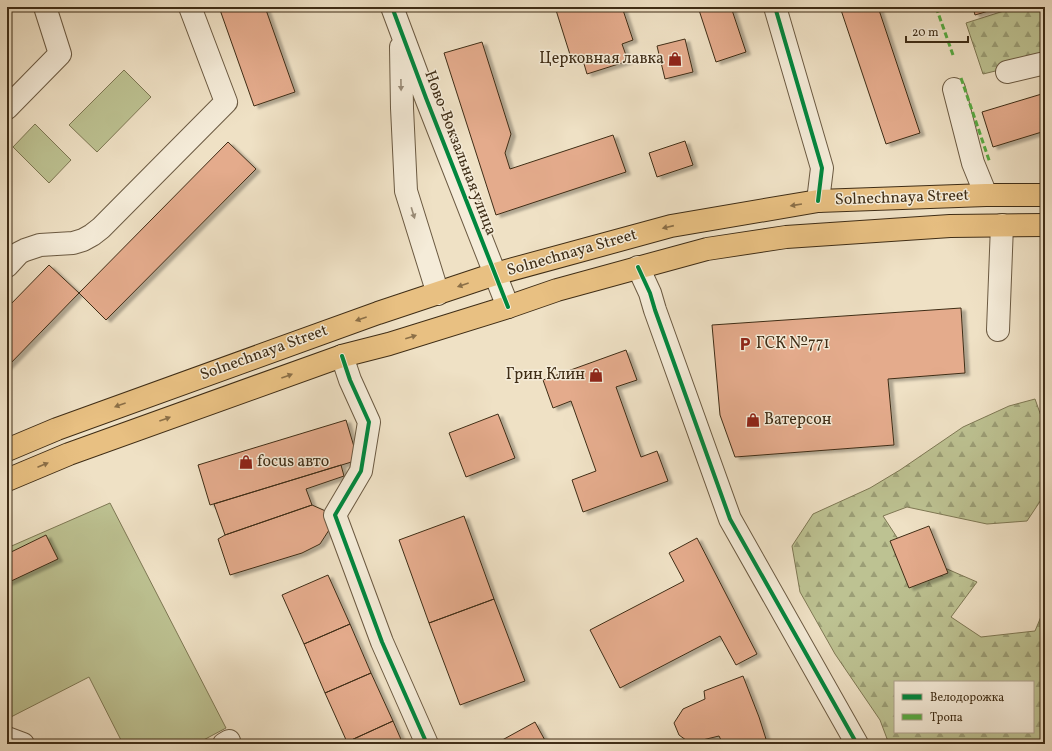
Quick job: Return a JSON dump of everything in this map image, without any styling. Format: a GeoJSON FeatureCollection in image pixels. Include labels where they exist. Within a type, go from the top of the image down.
{"type":"FeatureCollection","features":[{"type":"Feature","properties":{"kind":"main road","name":"Solnechnaya Street"},"geometry":{"type":"LineString","coordinates":[[7,450],[56,429],[254,356],[378,313],[495,274],[671,226],[818,202],[1045,194]]}},
{"type":"Feature","properties":{"kind":"main road","name":"Solnechnaya Street"},"geometry":{"type":"LineString","coordinates":[[7,480],[69,454],[342,356],[389,344],[557,290],[707,249],[786,237],[950,226],[1045,225]]}},
{"type":"Feature","properties":{"kind":"street"},"geometry":{"type":"LineString","coordinates":[[7,108],[60,54],[45,7]]}},
{"type":"Feature","properties":{"kind":"street"},"geometry":{"type":"LineString","coordinates":[[7,266],[19,254],[32,247],[73,243],[92,235],[101,228],[226,102],[190,7]]}},
{"type":"Feature","properties":{"kind":"street","name":"Ново-Вокзальная улица"},"geometry":{"type":"LineString","coordinates":[[392,7],[400,32],[508,307]]}},
{"type":"Feature","properties":{"kind":"street"},"geometry":{"type":"LineString","coordinates":[[775,7],[822,168],[818,202]]}},
{"type":"Feature","properties":{"kind":"street","name":"Ново-Вокзальная улица"},"geometry":{"type":"LineString","coordinates":[[400,32],[406,191],[438,294]]}},
{"type":"Feature","properties":{"kind":"street"},"geometry":{"type":"LineString","coordinates":[[1007,72],[1045,63]]}},
{"type":"Feature","properties":{"kind":"street"},"geometry":{"type":"LineString","coordinates":[[954,89],[973,164],[986,195]]}},
{"type":"Feature","properties":{"kind":"street"},"geometry":{"type":"LineString","coordinates":[[998,330],[1002,226]]}},
{"type":"Feature","properties":{"kind":"street"},"geometry":{"type":"LineString","coordinates":[[638,267],[650,293],[730,519],[857,744]]}},
{"type":"Feature","properties":{"kind":"street"},"geometry":{"type":"LineString","coordinates":[[342,356],[350,380],[369,422],[361,471],[335,515],[382,642],[427,744]]}},
{"type":"Feature","properties":{"kind":"street"},"geometry":{"type":"LineString","coordinates":[[7,738],[23,744]]}},
{"type":"Feature","properties":{"kind":"green space"},"geometry":{"type":"Polygon","coordinates":[[[1010,7],[1045,7],[1045,59],[983,74],[966,23],[1010,9],[1010,7]]]}},
{"type":"Feature","properties":{"kind":"green space"},"geometry":{"type":"Polygon","coordinates":[[[124,70],[151,97],[97,152],[69,125],[124,70]]]}},
{"type":"Feature","properties":{"kind":"green space"},"geometry":{"type":"Polygon","coordinates":[[[35,124],[71,160],[49,183],[13,147],[35,124]]]}},
{"type":"Feature","properties":{"kind":"green space"},"geometry":{"type":"Polygon","coordinates":[[[1035,399],[1045,427],[1045,494],[1027,521],[987,524],[907,507],[883,516],[900,542],[931,562],[977,582],[951,617],[981,637],[1035,631],[1045,607],[1045,744],[889,744],[880,720],[835,654],[800,592],[792,546],[813,514],[870,488],[900,470],[963,427],[1009,406],[1035,399]]]}},
{"type":"Feature","properties":{"kind":"green space"},"geometry":{"type":"Polygon","coordinates":[[[110,503],[226,728],[196,744],[123,744],[89,677],[7,719],[7,548],[110,503]]]}},
{"type":"Feature","properties":{"kind":"building"},"geometry":{"type":"Polygon","coordinates":[[[219,7],[265,7],[295,92],[254,106],[219,7]]]}},
{"type":"Feature","properties":{"kind":"building"},"geometry":{"type":"Polygon","coordinates":[[[555,7],[622,7],[633,40],[622,44],[628,61],[587,74],[582,57],[572,61],[555,7]]]}},
{"type":"Feature","properties":{"kind":"building"},"geometry":{"type":"Polygon","coordinates":[[[698,7],[731,7],[746,52],[716,62],[698,7]]]}},
{"type":"Feature","properties":{"kind":"building"},"geometry":{"type":"Polygon","coordinates":[[[840,7],[878,7],[920,133],[886,144],[840,7]]]}},
{"type":"Feature","properties":{"kind":"building"},"geometry":{"type":"Polygon","coordinates":[[[973,7],[1002,7],[975,15],[973,7]]]}},
{"type":"Feature","properties":{"kind":"building"},"geometry":{"type":"Polygon","coordinates":[[[685,39],[693,72],[665,79],[657,46],[685,39]]]}},
{"type":"Feature","properties":{"kind":"building"},"geometry":{"type":"Polygon","coordinates":[[[482,42],[511,134],[505,153],[510,169],[613,135],[626,172],[496,215],[444,53],[482,42]]]}},
{"type":"Feature","properties":{"kind":"building"},"geometry":{"type":"Polygon","coordinates":[[[1045,93],[1045,131],[993,147],[982,112],[1045,93]]]}},
{"type":"Feature","properties":{"kind":"building"},"geometry":{"type":"Polygon","coordinates":[[[685,141],[693,165],[657,177],[649,153],[685,141]]]}},
{"type":"Feature","properties":{"kind":"building"},"geometry":{"type":"Polygon","coordinates":[[[228,142],[256,169],[106,320],[79,293],[228,142]]]}},
{"type":"Feature","properties":{"kind":"building"},"geometry":{"type":"Polygon","coordinates":[[[49,265],[79,293],[7,367],[7,308],[49,265]]]}},
{"type":"Feature","properties":{"kind":"building"},"geometry":{"type":"Polygon","coordinates":[[[961,308],[965,373],[888,379],[894,445],[735,457],[720,415],[712,325],[961,308]]]}},
{"type":"Feature","properties":{"kind":"building"},"geometry":{"type":"Polygon","coordinates":[[[626,350],[637,380],[616,387],[641,457],[657,451],[668,481],[583,512],[572,480],[596,471],[571,401],[553,408],[543,380],[626,350]]]}},
{"type":"Feature","properties":{"kind":"building"},"geometry":{"type":"Polygon","coordinates":[[[498,414],[515,458],[466,477],[449,433],[498,414]]]}},
{"type":"Feature","properties":{"kind":"building"},"geometry":{"type":"Polygon","coordinates":[[[346,420],[358,460],[210,505],[198,465],[346,420]]]}},
{"type":"Feature","properties":{"kind":"building"},"geometry":{"type":"Polygon","coordinates":[[[341,465],[344,476],[306,489],[312,505],[225,535],[214,504],[341,465]]]}},
{"type":"Feature","properties":{"kind":"building"},"geometry":{"type":"Polygon","coordinates":[[[312,505],[330,513],[331,527],[320,544],[302,553],[230,575],[218,539],[225,535],[312,505]]]}},
{"type":"Feature","properties":{"kind":"building"},"geometry":{"type":"Polygon","coordinates":[[[464,516],[494,599],[429,623],[399,540],[464,516]]]}},
{"type":"Feature","properties":{"kind":"building"},"geometry":{"type":"Polygon","coordinates":[[[929,526],[948,573],[909,588],[890,541],[929,526]]]}},
{"type":"Feature","properties":{"kind":"building"},"geometry":{"type":"Polygon","coordinates":[[[46,535],[58,559],[7,583],[7,554],[46,535]]]}},
{"type":"Feature","properties":{"kind":"building"},"geometry":{"type":"Polygon","coordinates":[[[697,538],[757,654],[736,665],[720,636],[620,688],[590,630],[684,581],[669,553],[697,538]]]}},
{"type":"Feature","properties":{"kind":"building"},"geometry":{"type":"Polygon","coordinates":[[[328,575],[350,624],[304,644],[282,595],[328,575]]]}},
{"type":"Feature","properties":{"kind":"building"},"geometry":{"type":"Polygon","coordinates":[[[494,599],[525,681],[460,705],[429,623],[494,599]]]}},
{"type":"Feature","properties":{"kind":"building"},"geometry":{"type":"Polygon","coordinates":[[[350,624],[371,673],[325,693],[304,644],[350,624]]]}},
{"type":"Feature","properties":{"kind":"building"},"geometry":{"type":"Polygon","coordinates":[[[371,673],[393,721],[347,742],[325,693],[371,673]]]}},
{"type":"Feature","properties":{"kind":"building"},"geometry":{"type":"Polygon","coordinates":[[[743,676],[766,739],[757,744],[723,744],[719,736],[690,743],[679,735],[674,723],[683,709],[705,699],[704,691],[743,676]]]}},
{"type":"Feature","properties":{"kind":"building"},"geometry":{"type":"Polygon","coordinates":[[[393,721],[403,744],[348,744],[347,742],[393,721]]]}},
{"type":"Feature","properties":{"kind":"building"},"geometry":{"type":"Polygon","coordinates":[[[535,722],[547,744],[495,744],[535,722]]]}},
{"type":"Feature","properties":{"kind":"marked path"},"geometry":{"type":"LineString","coordinates":[[936,7],[953,55]]}},
{"type":"Feature","properties":{"kind":"marked path"},"geometry":{"type":"LineString","coordinates":[[961,78],[990,163]]}},
{"type":"Feature","properties":{"kind":"cycle path"},"geometry":{"type":"LineString","coordinates":[[392,7],[508,307]]}},
{"type":"Feature","properties":{"kind":"cycle path"},"geometry":{"type":"LineString","coordinates":[[775,7],[822,168],[818,201]]}},
{"type":"Feature","properties":{"kind":"cycle path"},"geometry":{"type":"LineString","coordinates":[[638,267],[650,293],[730,519],[857,744]]}},
{"type":"Feature","properties":{"kind":"cycle path"},"geometry":{"type":"LineString","coordinates":[[342,356],[350,380],[369,422],[361,471],[335,515],[382,642],[427,744]]}},
{"type":"Feature","properties":{"kind":"place","name":"Церковная лавка"},"geometry":{"type":"Point","coordinates":[675,59]}},
{"type":"Feature","properties":{"kind":"place","name":"ГСК №771"},"geometry":{"type":"Point","coordinates":[745,344]}},
{"type":"Feature","properties":{"kind":"place","name":"Грин Клин"},"geometry":{"type":"Point","coordinates":[596,375]}},
{"type":"Feature","properties":{"kind":"place","name":"Ватерсон"},"geometry":{"type":"Point","coordinates":[753,420]}},
{"type":"Feature","properties":{"kind":"place","name":"focus авто"},"geometry":{"type":"Point","coordinates":[246,462]}}]}
